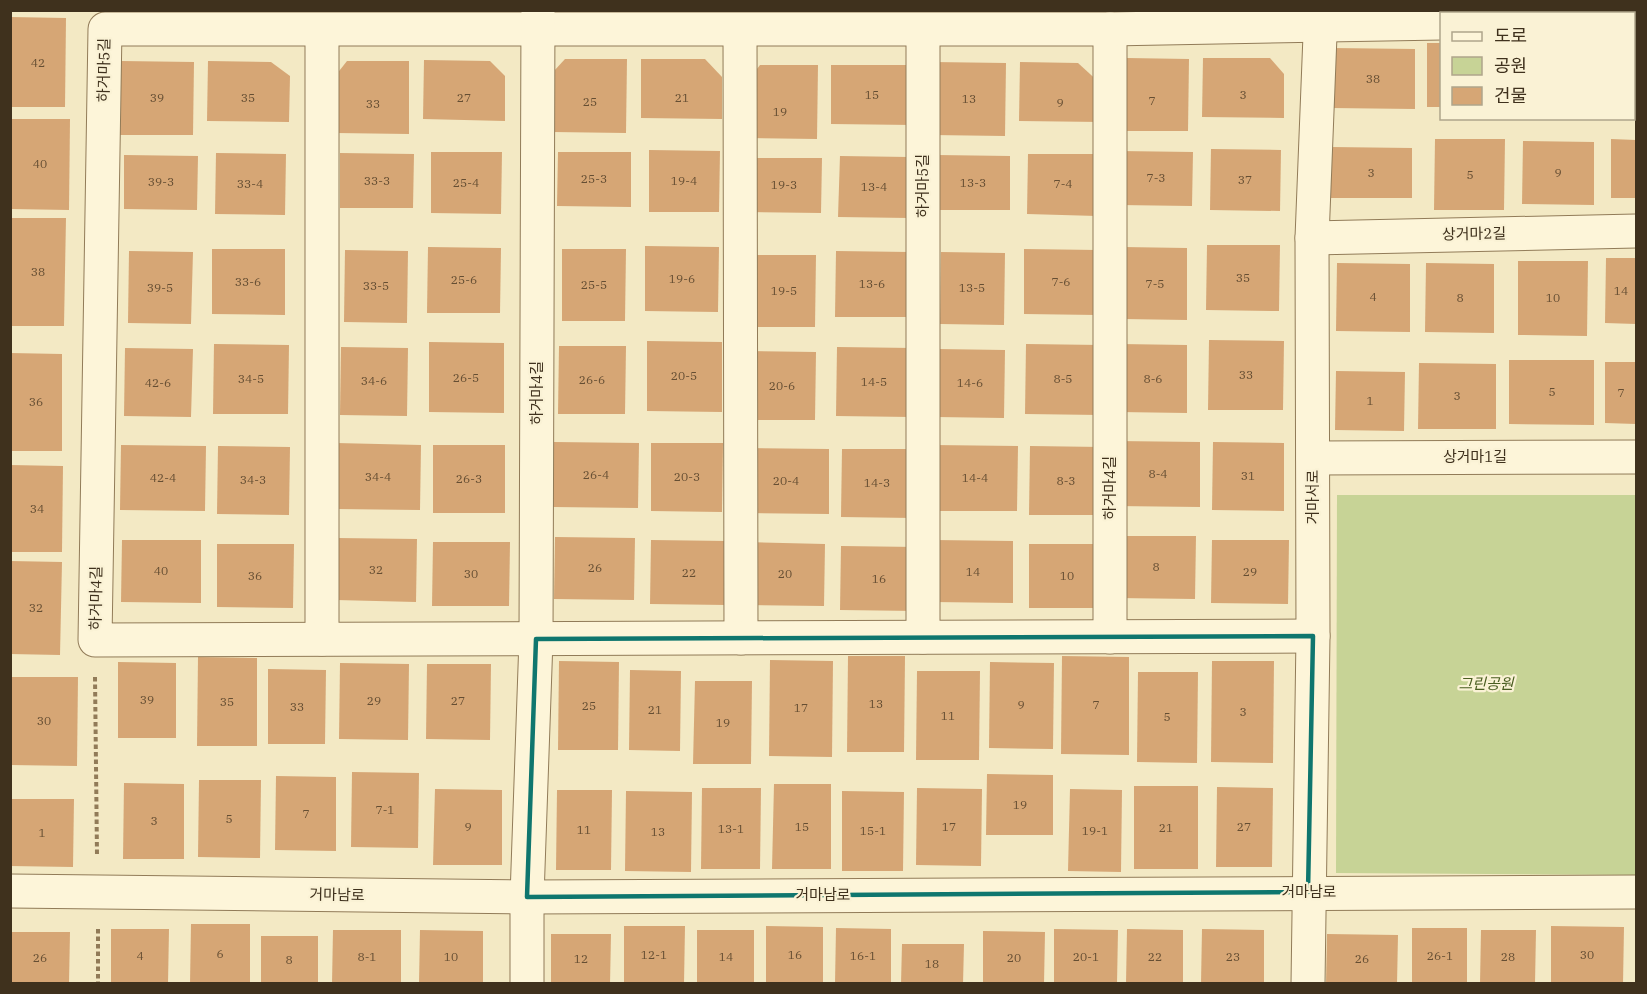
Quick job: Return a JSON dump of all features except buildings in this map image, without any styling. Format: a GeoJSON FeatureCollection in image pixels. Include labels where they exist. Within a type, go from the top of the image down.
{"type":"FeatureCollection","features":[{"type":"Feature","properties":{"kind":"street","name":"하거마5길"},"geometry":{"type":"LineString","coordinates":[[100,328],[105,29],[322,31],[538,21],[740,30],[1110,29],[1321,17],[1440,23]]}},
{"type":"Feature","properties":{"kind":"street","name":"거마서로"},"geometry":{"type":"LineString","coordinates":[[1308,984],[1313,636],[1312,238],[1321,17]]}},
{"type":"Feature","properties":{"kind":"street","name":"하거마4길"},"geometry":{"type":"LineString","coordinates":[[527,984],[527,897],[536,639],[538,21]]}},
{"type":"Feature","properties":{"kind":"street","name":"하거마4길"},"geometry":{"type":"LineString","coordinates":[[1110,29],[1110,637]]}},
{"type":"Feature","properties":{"kind":"street"},"geometry":{"type":"LineString","coordinates":[[740,30],[741,638]]}},
{"type":"Feature","properties":{"kind":"street","name":"하거마5길"},"geometry":{"type":"LineString","coordinates":[[923,30],[923,637]]}},
{"type":"Feature","properties":{"kind":"street"},"geometry":{"type":"LineString","coordinates":[[322,31],[322,639]]}},
{"type":"Feature","properties":{"kind":"street","name":"상거마2길"},"geometry":{"type":"LineString","coordinates":[[1312,238],[1636,231]]}},
{"type":"Feature","properties":{"kind":"street","name":"하거마4길"},"geometry":{"type":"LineString","coordinates":[[100,328],[95,640],[1313,636]]}},
{"type":"Feature","properties":{"kind":"street","name":"상거마1길"},"geometry":{"type":"LineString","coordinates":[[1313,458],[1636,457]]}},
{"type":"Feature","properties":{"kind":"street","name":"거마남로"},"geometry":{"type":"LineString","coordinates":[[10,891],[527,897],[1636,892]]}},
{"type":"Feature","properties":{"kind":"path"},"geometry":{"type":"LineString","coordinates":[[95,640],[98,984]]}},
{"type":"Feature","properties":{"kind":"highlighted area"},"geometry":{"type":"Polygon","coordinates":[[[1313,636],[1308,892],[527,897],[536,639],[1313,636]]]}},
{"type":"Feature","properties":{"kind":"green space","name":"그린공원"},"geometry":{"type":"Polygon","coordinates":[[[1337,495],[1636,495],[1636,875],[1336,873],[1337,495]]]}}]}
